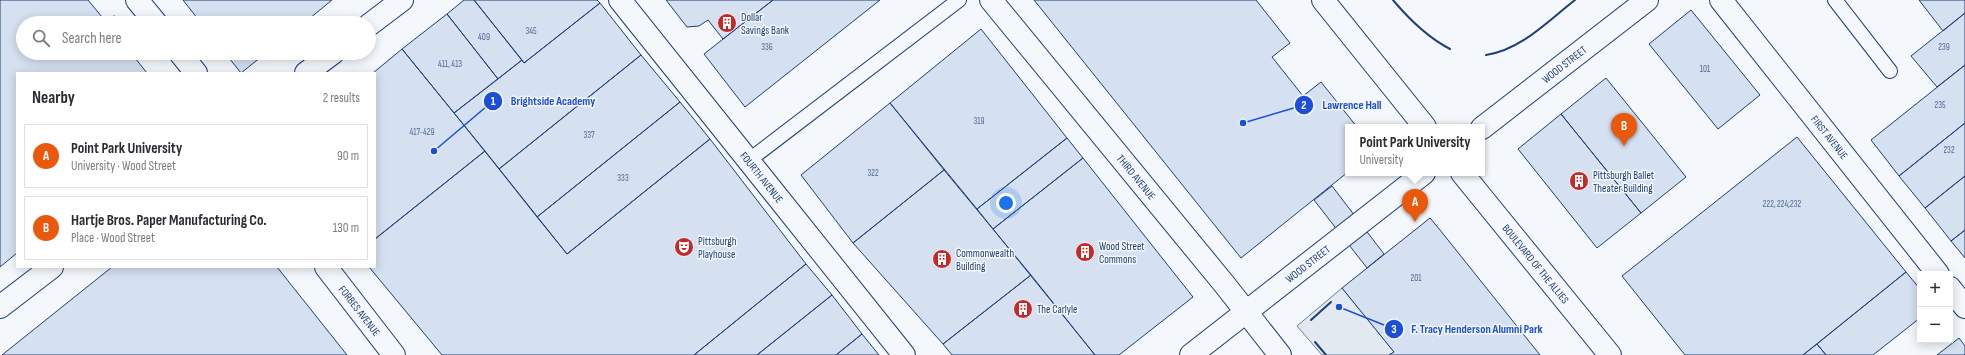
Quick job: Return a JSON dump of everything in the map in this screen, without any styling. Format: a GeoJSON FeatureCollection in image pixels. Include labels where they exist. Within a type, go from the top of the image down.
{"type":"FeatureCollection","features":[{"type":"Feature","properties":{"kind":"street"},"geometry":{"type":"LineString","coordinates":[[137,0],[150,16]]}},
{"type":"Feature","properties":{"kind":"street"},"geometry":{"type":"LineString","coordinates":[[376,20],[402,0]]}},
{"type":"Feature","properties":{"kind":"street","name":"FOURTH AVENUE"},"geometry":{"type":"LineString","coordinates":[[620,0],[904,355]]}},
{"type":"Feature","properties":{"kind":"street","name":"THIRD AVENUE"},"geometry":{"type":"LineString","coordinates":[[991,0],[1225,285],[1280,355]]}},
{"type":"Feature","properties":{"kind":"street"},"geometry":{"type":"LineString","coordinates":[[1323,0],[1423,124]]}},
{"type":"Feature","properties":{"kind":"street","name":"WOOD STREET"},"geometry":{"type":"LineString","coordinates":[[1485,126],[1647,0]]}},
{"type":"Feature","properties":{"kind":"street","name":"FIRST AVENUE"},"geometry":{"type":"LineString","coordinates":[[1720,0],[1936,271]]}},
{"type":"Feature","properties":{"kind":"street"},"geometry":{"type":"LineString","coordinates":[[186,60],[195,72]]}},
{"type":"Feature","properties":{"kind":"street"},"geometry":{"type":"LineString","coordinates":[[307,72],[324,60]]}},
{"type":"Feature","properties":{"kind":"street","name":"WOOD STREET"},"geometry":{"type":"LineString","coordinates":[[1191,355],[1420,176]]}},
{"type":"Feature","properties":{"kind":"street","name":"BOULEVARD OF THE ALLIES"},"geometry":{"type":"LineString","coordinates":[[1464,176],[1610,355]]}},
{"type":"Feature","properties":{"kind":"street"},"geometry":{"type":"LineString","coordinates":[[0,307],[51,268]]}},
{"type":"Feature","properties":{"kind":"street","name":"FORBES AVENUE"},"geometry":{"type":"LineString","coordinates":[[327,268],[394,355]]}},
{"type":"Feature","properties":{"kind":"street"},"geometry":{"type":"LineString","coordinates":[[1953,292],[1965,307]]}},
{"type":"Feature","properties":{"kind":"lane"},"geometry":{"type":"LineString","coordinates":[[748,161],[958,0]]}},
{"type":"Feature","properties":{"kind":"lane"},"geometry":{"type":"LineString","coordinates":[[1835,0],[1890,71]]}},
{"type":"Feature","properties":{"kind":"shaded area"},"geometry":{"type":"Polygon","coordinates":[[[1342,288],[1394,352],[1389,355],[1322,355],[1297,326],[1342,288]]]}},
{"type":"Feature","properties":{"kind":"building"},"geometry":{"type":"Polygon","coordinates":[[[0,0],[88,0],[101,16],[16,16],[16,60],[137,60],[146,72],[16,72],[16,254],[0,267],[0,0]]]}},
{"type":"Feature","properties":{"kind":"building"},"geometry":{"type":"Polygon","coordinates":[[[183,0],[332,0],[313,16],[196,16],[183,0]]]}},
{"type":"Feature","properties":{"kind":"building"},"geometry":{"type":"Polygon","coordinates":[[[464,0],[474,0],[522,60],[498,79],[447,14],[464,0]]]}},
{"type":"Feature","properties":{"kind":"building"},"geometry":{"type":"Polygon","coordinates":[[[474,0],[597,0],[600,3],[524,63],[474,0]]]}},
{"type":"Feature","properties":{"kind":"building","name":"Dollar Savings Bank"},"geometry":{"type":"Polygon","coordinates":[[[666,0],[773,0],[723,39],[708,20],[699,26],[687,27],[666,0]]]}},
{"type":"Feature","properties":{"kind":"building"},"geometry":{"type":"Polygon","coordinates":[[[773,0],[880,0],[745,107],[704,54],[773,0]]]}},
{"type":"Feature","properties":{"kind":"building"},"geometry":{"type":"Polygon","coordinates":[[[1034,0],[1256,0],[1290,43],[1272,57],[1303,96],[1321,82],[1355,124],[1345,124],[1345,174],[1241,258],[1034,0]]]}},
{"type":"Feature","properties":{"kind":"building"},"geometry":{"type":"Polygon","coordinates":[[[1919,0],[1965,0],[1965,13],[1943,31],[1919,0]]]}},
{"type":"Feature","properties":{"kind":"building"},"geometry":{"type":"Polygon","coordinates":[[[600,3],[641,55],[499,169],[454,113],[522,60],[524,63],[600,3]]]}},
{"type":"Feature","properties":{"kind":"building"},"geometry":{"type":"Polygon","coordinates":[[[1691,10],[1760,95],[1718,129],[1649,44],[1691,10]]]}},
{"type":"Feature","properties":{"kind":"building"},"geometry":{"type":"Polygon","coordinates":[[[1965,13],[1965,65],[1937,87],[1911,56],[1965,13]]]}},
{"type":"Feature","properties":{"kind":"building"},"geometry":{"type":"Polygon","coordinates":[[[447,14],[498,79],[454,113],[402,49],[447,14]]]}},
{"type":"Feature","properties":{"kind":"building"},"geometry":{"type":"Polygon","coordinates":[[[981,29],[1067,138],[977,209],[890,103],[981,29]]]}},
{"type":"Feature","properties":{"kind":"building"},"geometry":{"type":"Polygon","coordinates":[[[402,49],[485,151],[376,238],[376,72],[374,72],[402,49]]]}},
{"type":"Feature","properties":{"kind":"building"},"geometry":{"type":"Polygon","coordinates":[[[641,55],[680,102],[537,217],[499,169],[641,55]]]}},
{"type":"Feature","properties":{"kind":"building"},"geometry":{"type":"Polygon","coordinates":[[[231,60],[257,60],[242,72],[240,72],[231,60]]]}},
{"type":"Feature","properties":{"kind":"building"},"geometry":{"type":"Polygon","coordinates":[[[1965,65],[1965,123],[1899,176],[1871,140],[1965,65]]]}},
{"type":"Feature","properties":{"kind":"building"},"geometry":{"type":"Polygon","coordinates":[[[1606,78],[1686,177],[1641,213],[1561,114],[1606,78]]]}},
{"type":"Feature","properties":{"kind":"building"},"geometry":{"type":"Polygon","coordinates":[[[680,102],[710,139],[567,254],[537,217],[680,102]]]}},
{"type":"Feature","properties":{"kind":"building"},"geometry":{"type":"Polygon","coordinates":[[[890,103],[944,170],[853,243],[801,175],[890,103]]]}},
{"type":"Feature","properties":{"kind":"building","name":"Pittsburgh Ballet Theater Building"},"geometry":{"type":"Polygon","coordinates":[[[1561,114],[1641,213],[1597,248],[1518,149],[1561,114]]]}},
{"type":"Feature","properties":{"kind":"building"},"geometry":{"type":"Polygon","coordinates":[[[1965,123],[1965,176],[1925,208],[1899,176],[1965,123]]]}},
{"type":"Feature","properties":{"kind":"building"},"geometry":{"type":"Polygon","coordinates":[[[1797,137],[1906,272],[1803,355],[1685,355],[1622,276],[1797,137]]]}},
{"type":"Feature","properties":{"kind":"building"},"geometry":{"type":"Polygon","coordinates":[[[1067,138],[1083,158],[993,229],[977,209],[1067,138]]]}},
{"type":"Feature","properties":{"kind":"building","name":"Pittsburgh Playhouse"},"geometry":{"type":"Polygon","coordinates":[[[710,139],[806,264],[694,355],[442,355],[370,268],[376,268],[376,238],[485,151],[567,254],[710,139]]]}},
{"type":"Feature","properties":{"kind":"building","name":"Wood Street Commons"},"geometry":{"type":"Polygon","coordinates":[[[1083,158],[1193,297],[1119,355],[1095,355],[993,229],[1083,158]]]}},
{"type":"Feature","properties":{"kind":"building","name":"Commonwealth Building"},"geometry":{"type":"Polygon","coordinates":[[[944,170],[1031,275],[943,344],[853,243],[944,170]]]}},
{"type":"Feature","properties":{"kind":"building"},"geometry":{"type":"Polygon","coordinates":[[[1965,176],[1965,230],[1951,241],[1925,208],[1965,176]]]}},
{"type":"Feature","properties":{"kind":"building"},"geometry":{"type":"Polygon","coordinates":[[[1332,186],[1384,254],[1367,268],[1314,200],[1332,186]]]}},
{"type":"Feature","properties":{"kind":"building"},"geometry":{"type":"Polygon","coordinates":[[[1430,218],[1540,355],[1389,355],[1394,352],[1342,288],[1430,218]]]}},
{"type":"Feature","properties":{"kind":"building"},"geometry":{"type":"Polygon","coordinates":[[[1965,230],[1965,258],[1951,241],[1965,230]]]}},
{"type":"Feature","properties":{"kind":"building"},"geometry":{"type":"Polygon","coordinates":[[[806,264],[832,295],[757,355],[694,355],[806,264]]]}},
{"type":"Feature","properties":{"kind":"building"},"geometry":{"type":"Polygon","coordinates":[[[111,268],[278,268],[347,355],[2,355],[111,268]]]}},
{"type":"Feature","properties":{"kind":"building"},"geometry":{"type":"Polygon","coordinates":[[[1906,272],[1917,285],[1917,320],[1873,355],[1826,355],[1817,344],[1906,272]]]}},
{"type":"Feature","properties":{"kind":"building","name":"The Carlyle"},"geometry":{"type":"Polygon","coordinates":[[[1031,275],[1095,355],[952,355],[943,344],[1031,275]]]}},
{"type":"Feature","properties":{"kind":"building"},"geometry":{"type":"Polygon","coordinates":[[[832,295],[862,334],[836,355],[757,355],[832,295]]]}},
{"type":"Feature","properties":{"kind":"building"},"geometry":{"type":"Polygon","coordinates":[[[862,334],[879,355],[836,355],[862,334]]]}},
{"type":"Feature","properties":{"kind":"building"},"geometry":{"type":"Polygon","coordinates":[[[1959,338],[1965,346],[1965,355],[1937,355],[1953,343],[1959,338]]]}},
{"type":"Feature","properties":{"kind":"building"},"geometry":{"type":"Polygon","coordinates":[[[1817,344],[1826,355],[1803,355],[1817,344]]]}},
{"type":"Feature","properties":{"kind":"wall"},"geometry":{"type":"LineString","coordinates":[[1393,0],[1420,28],[1442,45],[1450,49]]}},
{"type":"Feature","properties":{"kind":"wall"},"geometry":{"type":"LineString","coordinates":[[1486,55],[1511,47],[1534,34],[1575,0]]}},
{"type":"Feature","properties":{"kind":"wall"},"geometry":{"type":"LineString","coordinates":[[1311,320],[1331,302]]}},
{"type":"Feature","properties":{"kind":"wall"},"geometry":{"type":"LineString","coordinates":[[1315,342],[1326,355]]}},
{"type":"Feature","properties":{"kind":"place","name":"Dollar Savings Bank"},"geometry":{"type":"Point","coordinates":[727,23]}},
{"type":"Feature","properties":{"kind":"place","name":"Lawrence Hall"},"geometry":{"type":"Point","coordinates":[1243,123]}},
{"type":"Feature","properties":{"kind":"place","name":"Hartje Bros. Paper Manufacturing Co."},"geometry":{"type":"Point","coordinates":[1624,146]}},
{"type":"Feature","properties":{"kind":"place","name":"Brightside Academy"},"geometry":{"type":"Point","coordinates":[434,151]}},
{"type":"Feature","properties":{"kind":"place","name":"Pittsburgh Ballet Theater Building"},"geometry":{"type":"Point","coordinates":[1579,181]}},
{"type":"Feature","properties":{"kind":"place","name":"Point Park University"},"geometry":{"type":"Point","coordinates":[1415,222]}},
{"type":"Feature","properties":{"kind":"place","name":"Pittsburgh Playhouse"},"geometry":{"type":"Point","coordinates":[684,247]}},
{"type":"Feature","properties":{"kind":"place","name":"Wood Street Commons"},"geometry":{"type":"Point","coordinates":[1085,252]}},
{"type":"Feature","properties":{"kind":"place","name":"Commonwealth Building"},"geometry":{"type":"Point","coordinates":[942,259]}},
{"type":"Feature","properties":{"kind":"place","name":"F. Tracy Henderson Alumni Park"},"geometry":{"type":"Point","coordinates":[1339,307]}},
{"type":"Feature","properties":{"kind":"place","name":"The Carlyle"},"geometry":{"type":"Point","coordinates":[1023,309]}}]}
